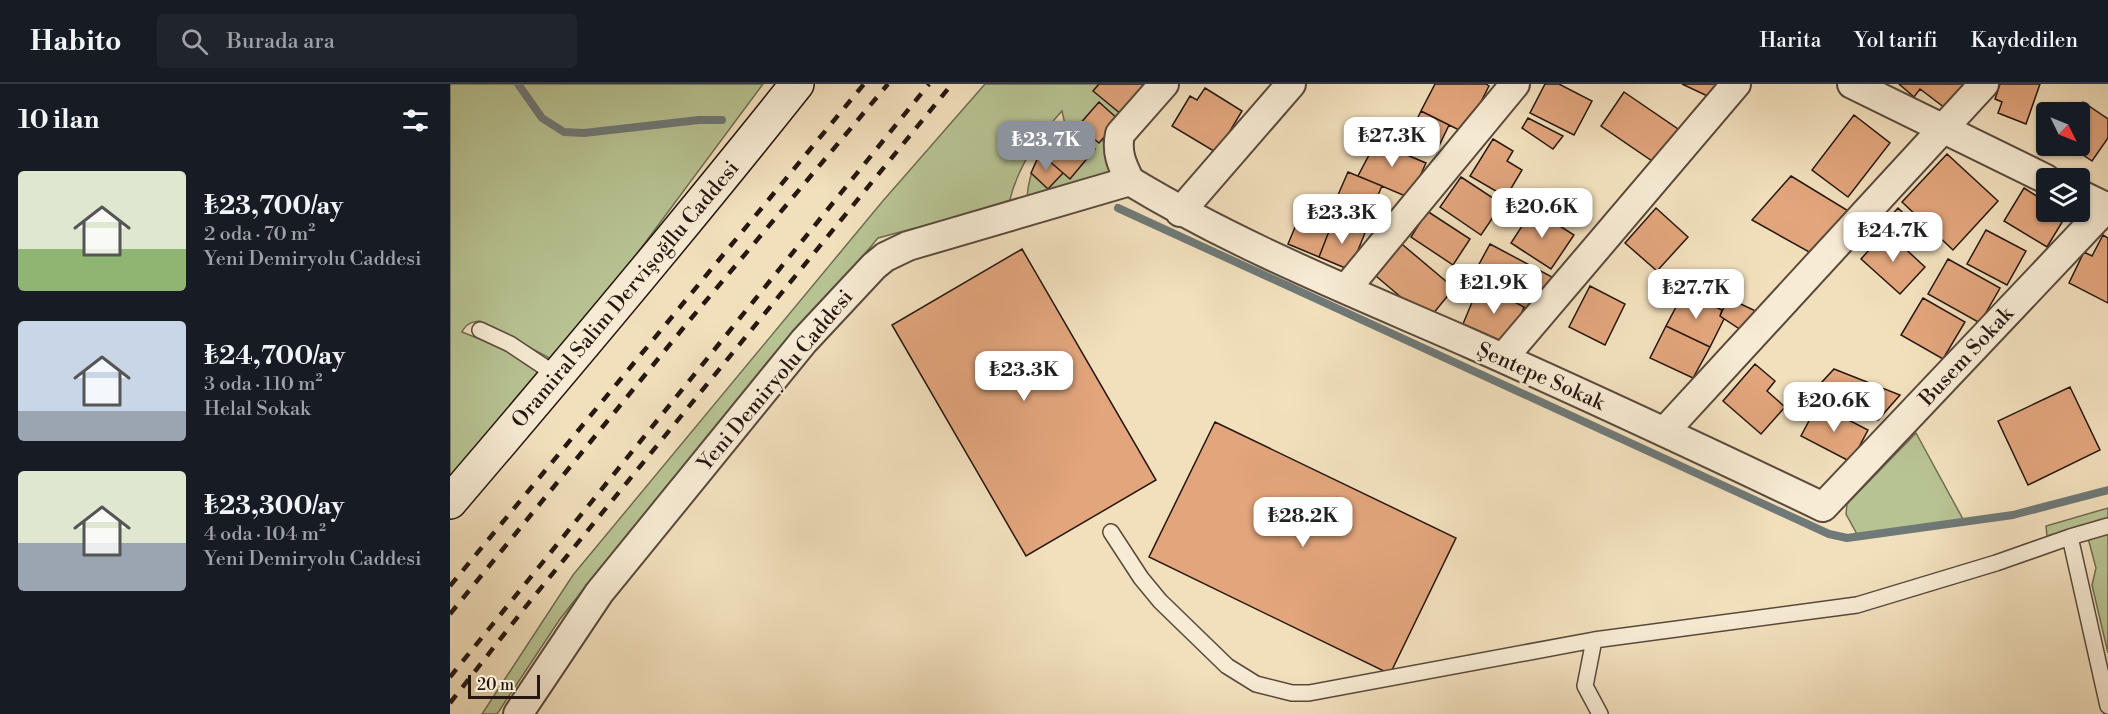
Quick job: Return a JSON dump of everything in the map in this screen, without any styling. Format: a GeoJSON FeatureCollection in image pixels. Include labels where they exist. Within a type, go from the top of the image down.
{"type":"FeatureCollection","features":[{"type":"Feature","properties":{"kind":"street","name":"Oramiral Salim Dervişoğllu Caddesi"},"geometry":{"type":"LineString","coordinates":[[450,502],[558,376],[797,84]]}},
{"type":"Feature","properties":{"kind":"street"},"geometry":{"type":"LineString","coordinates":[[1130,181],[1119,157],[1120,134],[1164,84]]}},
{"type":"Feature","properties":{"kind":"street"},"geometry":{"type":"LineString","coordinates":[[1180,212],[1291,84]]}},
{"type":"Feature","properties":{"kind":"street"},"geometry":{"type":"LineString","coordinates":[[1346,289],[1515,84]]}},
{"type":"Feature","properties":{"kind":"street"},"geometry":{"type":"LineString","coordinates":[[1503,358],[1736,84]]}},
{"type":"Feature","properties":{"kind":"street"},"geometry":{"type":"LineString","coordinates":[[1852,84],[2036,174]]}},
{"type":"Feature","properties":{"kind":"street"},"geometry":{"type":"LineString","coordinates":[[1664,432],[1984,84]]}},
{"type":"Feature","properties":{"kind":"street","name":"Şentepe Sokak"},"geometry":{"type":"LineString","coordinates":[[1130,181],[1180,212],[1503,358],[1823,507]]}},
{"type":"Feature","properties":{"kind":"street","name":"Yeni Demiryolu Caddesi"},"geometry":{"type":"LineString","coordinates":[[518,714],[598,592],[804,342],[874,266],[885,257],[908,246],[1130,181]]}},
{"type":"Feature","properties":{"kind":"street"},"geometry":{"type":"LineString","coordinates":[[2090,199],[2107,207]]}},
{"type":"Feature","properties":{"kind":"street","name":"Busem Sokak"},"geometry":{"type":"LineString","coordinates":[[1823,507],[2107,207]]}},
{"type":"Feature","properties":{"kind":"lane"},"geometry":{"type":"LineString","coordinates":[[480,330],[510,344],[558,376]]}},
{"type":"Feature","properties":{"kind":"lane"},"geometry":{"type":"LineString","coordinates":[[1111,532],[1141,578],[1160,601],[1227,666],[1256,684],[1292,693],[1309,693],[1594,640],[1857,605],[2108,526]]}},
{"type":"Feature","properties":{"kind":"lane"},"geometry":{"type":"LineString","coordinates":[[2070,537],[2108,706]]}},
{"type":"Feature","properties":{"kind":"lane"},"geometry":{"type":"LineString","coordinates":[[1594,640],[1585,686],[1600,714]]}},
{"type":"Feature","properties":{"kind":"green space"},"geometry":{"type":"Polygon","coordinates":[[[450,84],[763,84],[561,356],[553,360],[480,321],[465,327],[462,332],[505,349],[538,371],[539,378],[450,483],[450,84]]]}},
{"type":"Feature","properties":{"kind":"green space"},"geometry":{"type":"Polygon","coordinates":[[[985,84],[1152,84],[1103,141],[1119,174],[1027,197],[1031,174],[1039,157],[1065,124],[1062,111],[1045,131],[1023,165],[1009,203],[878,238],[598,571],[560,619],[497,714],[482,714],[573,575],[882,202],[985,84]]]}},
{"type":"Feature","properties":{"kind":"green space"},"geometry":{"type":"Polygon","coordinates":[[[1916,433],[1964,521],[1858,536],[1846,514],[1847,504],[1916,433]]]}},
{"type":"Feature","properties":{"kind":"green space"},"geometry":{"type":"Polygon","coordinates":[[[2108,508],[2108,518],[2047,536],[2046,526],[2108,508]]]}},
{"type":"Feature","properties":{"kind":"green space"},"geometry":{"type":"Polygon","coordinates":[[[2108,532],[2108,653],[2092,585],[2096,568],[2088,538],[2108,532]]]}},
{"type":"Feature","properties":{"kind":"building"},"geometry":{"type":"Polygon","coordinates":[[[1099,84],[1142,84],[1145,86],[1121,114],[1093,91],[1099,84]]]}},
{"type":"Feature","properties":{"kind":"building"},"geometry":{"type":"Polygon","coordinates":[[[1435,84],[1486,84],[1489,86],[1465,133],[1421,111],[1435,84]]]}},
{"type":"Feature","properties":{"kind":"building"},"geometry":{"type":"Polygon","coordinates":[[[1545,84],[1559,84],[1592,101],[1574,135],[1530,113],[1545,84]]]}},
{"type":"Feature","properties":{"kind":"building"},"geometry":{"type":"Polygon","coordinates":[[[1682,84],[1724,84],[1716,100],[1682,84]]]}},
{"type":"Feature","properties":{"kind":"building"},"geometry":{"type":"Polygon","coordinates":[[[1899,84],[1971,84],[1949,111],[1920,89],[1914,97],[1899,84]]]}},
{"type":"Feature","properties":{"kind":"building"},"geometry":{"type":"Polygon","coordinates":[[[2000,84],[2040,84],[2026,124],[1998,113],[2002,102],[1995,99],[2000,84]]]}},
{"type":"Feature","properties":{"kind":"building"},"geometry":{"type":"Polygon","coordinates":[[[1205,88],[1242,111],[1217,153],[1172,126],[1190,96],[1197,100],[1205,88]]]}},
{"type":"Feature","properties":{"kind":"building"},"geometry":{"type":"Polygon","coordinates":[[[1624,92],[1678,129],[1655,163],[1601,126],[1624,92]]]}},
{"type":"Feature","properties":{"kind":"building"},"geometry":{"type":"Polygon","coordinates":[[[1099,102],[1119,120],[1099,143],[1078,126],[1099,102]]]}},
{"type":"Feature","properties":{"kind":"building"},"geometry":{"type":"Polygon","coordinates":[[[2090,107],[2108,119],[2108,138],[2092,161],[2085,156],[2090,156],[2090,107]]]}},
{"type":"Feature","properties":{"kind":"building"},"geometry":{"type":"Polygon","coordinates":[[[1421,111],[1449,125],[1436,152],[1408,138],[1421,111]]]}},
{"type":"Feature","properties":{"kind":"building"},"geometry":{"type":"Polygon","coordinates":[[[1854,115],[1890,143],[1848,197],[1812,170],[1854,115]]]}},
{"type":"Feature","properties":{"kind":"building"},"geometry":{"type":"Polygon","coordinates":[[[1528,118],[1563,136],[1553,149],[1522,128],[1528,118]]]}},
{"type":"Feature","properties":{"kind":"building"},"geometry":{"type":"Polygon","coordinates":[[[1066,124],[1095,149],[1070,179],[1040,153],[1066,124]]]}},
{"type":"Feature","properties":{"kind":"building"},"geometry":{"type":"Polygon","coordinates":[[[1379,136],[1409,151],[1407,155],[1426,163],[1410,198],[1358,176],[1379,136]]]}},
{"type":"Feature","properties":{"kind":"building"},"geometry":{"type":"Polygon","coordinates":[[[1493,139],[1513,151],[1507,161],[1522,170],[1506,197],[1470,176],[1493,139]]]}},
{"type":"Feature","properties":{"kind":"building"},"geometry":{"type":"Polygon","coordinates":[[[1040,153],[1063,173],[1048,189],[1031,173],[1040,153]]]}},
{"type":"Feature","properties":{"kind":"building"},"geometry":{"type":"Polygon","coordinates":[[[1947,154],[1998,201],[1953,250],[1902,202],[1947,154]]]}},
{"type":"Feature","properties":{"kind":"building"},"geometry":{"type":"Polygon","coordinates":[[[1348,172],[1382,186],[1365,225],[1331,211],[1348,172]]]}},
{"type":"Feature","properties":{"kind":"building"},"geometry":{"type":"Polygon","coordinates":[[[1791,176],[1850,212],[1820,258],[1752,220],[1791,176]]]}},
{"type":"Feature","properties":{"kind":"building"},"geometry":{"type":"Polygon","coordinates":[[[1461,177],[1502,204],[1481,235],[1440,207],[1461,177]]]}},
{"type":"Feature","properties":{"kind":"building"},"geometry":{"type":"Polygon","coordinates":[[[2024,188],[2036,196],[2036,222],[2062,222],[2047,247],[2004,221],[2024,188]]]}},
{"type":"Feature","properties":{"kind":"building"},"geometry":{"type":"Polygon","coordinates":[[[1303,208],[1333,221],[1319,257],[1288,244],[1303,208]]]}},
{"type":"Feature","properties":{"kind":"building"},"geometry":{"type":"Polygon","coordinates":[[[1656,208],[1688,237],[1657,271],[1625,243],[1656,208]]]}},
{"type":"Feature","properties":{"kind":"building"},"geometry":{"type":"Polygon","coordinates":[[[1898,208],[1920,229],[1909,240],[1887,220],[1898,208]]]}},
{"type":"Feature","properties":{"kind":"building"},"geometry":{"type":"Polygon","coordinates":[[[1533,209],[1574,235],[1551,269],[1511,243],[1533,209]]]}},
{"type":"Feature","properties":{"kind":"building"},"geometry":{"type":"Polygon","coordinates":[[[1427,211],[1470,239],[1453,265],[1411,237],[1427,211]]]}},
{"type":"Feature","properties":{"kind":"building"},"geometry":{"type":"Polygon","coordinates":[[[1333,221],[1365,233],[1350,270],[1319,257],[1333,221]]]}},
{"type":"Feature","properties":{"kind":"building"},"geometry":{"type":"Polygon","coordinates":[[[1986,230],[2026,251],[2007,285],[1967,264],[1986,230]]]}},
{"type":"Feature","properties":{"kind":"building"},"geometry":{"type":"Polygon","coordinates":[[[1886,231],[1925,267],[1900,294],[1861,259],[1886,231]]]}},
{"type":"Feature","properties":{"kind":"building"},"geometry":{"type":"Polygon","coordinates":[[[2103,235],[2108,238],[2108,303],[2069,283],[2084,252],[2092,256],[2103,235]]]}},
{"type":"Feature","properties":{"kind":"building"},"geometry":{"type":"Polygon","coordinates":[[[1397,240],[1454,288],[1428,320],[1370,271],[1397,240]]]}},
{"type":"Feature","properties":{"kind":"building"},"geometry":{"type":"Polygon","coordinates":[[[1490,244],[1552,277],[1533,312],[1471,279],[1490,244]]]}},
{"type":"Feature","properties":{"kind":"building"},"geometry":{"type":"Polygon","coordinates":[[[1022,249],[1156,480],[1026,556],[892,325],[1022,249]]]}},
{"type":"Feature","properties":{"kind":"building"},"geometry":{"type":"Polygon","coordinates":[[[1948,259],[2000,288],[1980,323],[1928,294],[1948,259]]]}},
{"type":"Feature","properties":{"kind":"building"},"geometry":{"type":"Polygon","coordinates":[[[1480,283],[1524,307],[1509,345],[1463,324],[1480,283]]]}},
{"type":"Feature","properties":{"kind":"building"},"geometry":{"type":"Polygon","coordinates":[[[1590,286],[1625,304],[1605,345],[1569,327],[1590,286]]]}},
{"type":"Feature","properties":{"kind":"building"},"geometry":{"type":"Polygon","coordinates":[[[1684,292],[1722,310],[1720,316],[1724,319],[1710,347],[1666,326],[1684,292]]]}},
{"type":"Feature","properties":{"kind":"building"},"geometry":{"type":"Polygon","coordinates":[[[1728,298],[1762,314],[1747,334],[1720,316],[1728,298]]]}},
{"type":"Feature","properties":{"kind":"building"},"geometry":{"type":"Polygon","coordinates":[[[1923,298],[1965,322],[1943,359],[1901,335],[1923,298]]]}},
{"type":"Feature","properties":{"kind":"building"},"geometry":{"type":"Polygon","coordinates":[[[1666,326],[1710,347],[1693,378],[1650,358],[1666,326]]]}},
{"type":"Feature","properties":{"kind":"building"},"geometry":{"type":"Polygon","coordinates":[[[1755,364],[1775,381],[1767,391],[1785,407],[1761,434],[1723,401],[1755,364]]]}},
{"type":"Feature","properties":{"kind":"building"},"geometry":{"type":"Polygon","coordinates":[[[1834,369],[1900,395],[1878,420],[1810,395],[1834,369]]]}},
{"type":"Feature","properties":{"kind":"building"},"geometry":{"type":"Polygon","coordinates":[[[2070,387],[2100,450],[2028,485],[1998,421],[2070,387]]]}},
{"type":"Feature","properties":{"kind":"building"},"geometry":{"type":"Polygon","coordinates":[[[1818,404],[1868,430],[1851,462],[1801,436],[1818,404]]]}},
{"type":"Feature","properties":{"kind":"building"},"geometry":{"type":"Polygon","coordinates":[[[1215,422],[1456,538],[1390,674],[1149,557],[1215,422]]]}},
{"type":"Feature","properties":{"kind":"waterway"},"geometry":{"type":"LineString","coordinates":[[518,84],[542,118],[564,132],[584,133],[699,120],[722,120]]}},
{"type":"Feature","properties":{"kind":"waterway"},"geometry":{"type":"LineString","coordinates":[[1118,208],[1829,534],[1847,538],[2013,515],[2108,490]]}},
{"type":"Feature","properties":{"kind":"railway"},"geometry":{"type":"LineString","coordinates":[[450,586],[864,84]]}},
{"type":"Feature","properties":{"kind":"railway"},"geometry":{"type":"LineString","coordinates":[[450,614],[689,321],[888,84]]}},
{"type":"Feature","properties":{"kind":"railway"},"geometry":{"type":"LineString","coordinates":[[450,677],[929,84]]}},
{"type":"Feature","properties":{"kind":"railway"},"geometry":{"type":"LineString","coordinates":[[450,703],[531,600],[952,84]]}}]}
